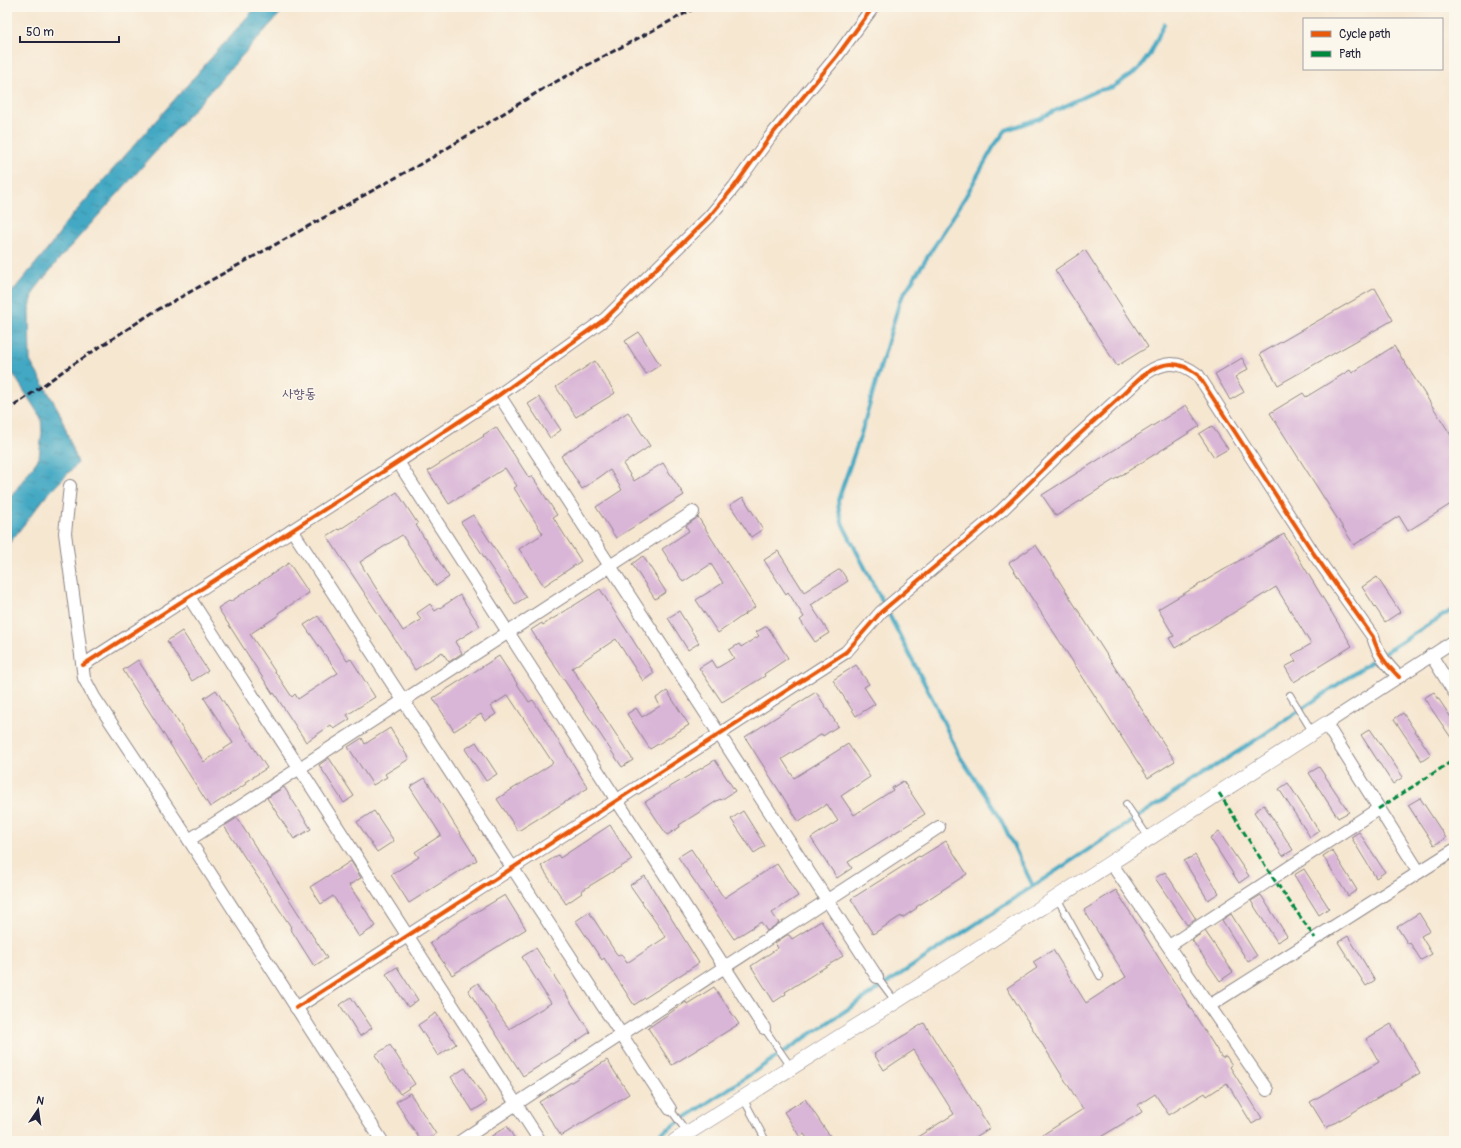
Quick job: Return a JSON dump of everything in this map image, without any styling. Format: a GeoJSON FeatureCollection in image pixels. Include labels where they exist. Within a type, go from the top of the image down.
{"type":"FeatureCollection","features":[{"type":"Feature","properties":{"kind":"street"},"geometry":{"type":"LineString","coordinates":[[83,665],[398,462],[499,395],[605,319],[709,217],[734,187],[770,137],[837,56],[873,7]]}},
{"type":"Feature","properties":{"kind":"street"},"geometry":{"type":"LineString","coordinates":[[296,1008],[846,652],[886,609],[1002,510],[1068,444],[1145,374],[1158,365],[1174,364],[1188,367],[1198,375],[1314,554],[1372,636],[1380,656],[1399,677]]}},
{"type":"Feature","properties":{"kind":"street"},"geometry":{"type":"LineString","coordinates":[[499,395],[878,980]]}},
{"type":"Feature","properties":{"kind":"street"},"geometry":{"type":"LineString","coordinates":[[398,462],[764,1028]]}},
{"type":"Feature","properties":{"kind":"street"},"geometry":{"type":"LineString","coordinates":[[70,486],[65,534],[84,678],[94,697],[189,840],[382,1141]]}},
{"type":"Feature","properties":{"kind":"street"},"geometry":{"type":"LineString","coordinates":[[189,840],[693,512]]}},
{"type":"Feature","properties":{"kind":"street"},"geometry":{"type":"LineString","coordinates":[[292,530],[672,1112]]}},
{"type":"Feature","properties":{"kind":"street"},"geometry":{"type":"LineString","coordinates":[[189,597],[540,1141]]}},
{"type":"Feature","properties":{"kind":"street"},"geometry":{"type":"LineString","coordinates":[[681,1133],[743,1098],[788,1062],[1057,898],[1149,838],[1309,726],[1326,724],[1454,640]]}},
{"type":"Feature","properties":{"kind":"street"},"geometry":{"type":"LineString","coordinates":[[1431,655],[1454,692]]}},
{"type":"Feature","properties":{"kind":"street"},"geometry":{"type":"LineString","coordinates":[[1326,724],[1419,872]]}},
{"type":"Feature","properties":{"kind":"street"},"geometry":{"type":"LineString","coordinates":[[1169,946],[1378,809]]}},
{"type":"Feature","properties":{"kind":"street"},"geometry":{"type":"LineString","coordinates":[[461,1141],[621,1033],[725,968],[939,827]]}},
{"type":"Feature","properties":{"kind":"street"},"geometry":{"type":"LineString","coordinates":[[1209,1006],[1454,850]]}},
{"type":"Feature","properties":{"kind":"street"},"geometry":{"type":"LineString","coordinates":[[1111,863],[1267,1090]]}},
{"type":"Feature","properties":{"kind":"lane"},"geometry":{"type":"LineString","coordinates":[[1290,695],[1309,726]]}},
{"type":"Feature","properties":{"kind":"lane"},"geometry":{"type":"LineString","coordinates":[[1126,804],[1149,838]]}},
{"type":"Feature","properties":{"kind":"lane"},"geometry":{"type":"LineString","coordinates":[[1057,898],[1100,976]]}},
{"type":"Feature","properties":{"kind":"lane"},"geometry":{"type":"LineString","coordinates":[[878,980],[892,998]]}},
{"type":"Feature","properties":{"kind":"lane"},"geometry":{"type":"LineString","coordinates":[[764,1028],[788,1062]]}},
{"type":"Feature","properties":{"kind":"lane"},"geometry":{"type":"LineString","coordinates":[[743,1098],[766,1141]]}},
{"type":"Feature","properties":{"kind":"lane"},"geometry":{"type":"LineString","coordinates":[[672,1112],[681,1133]]}},
{"type":"Feature","properties":{"kind":"water"},"geometry":{"type":"Polygon","coordinates":[[[256,7],[286,7],[60,258],[34,291],[29,311],[30,361],[59,411],[78,463],[47,495],[7,546],[7,502],[39,458],[42,432],[41,418],[7,364],[7,298],[51,245],[60,233],[63,226],[256,7]]]}},
{"type":"Feature","properties":{"kind":"building"},"geometry":{"type":"Polygon","coordinates":[[[1085,250],[1148,347],[1117,366],[1055,270],[1085,250]]]}},
{"type":"Feature","properties":{"kind":"building"},"geometry":{"type":"Polygon","coordinates":[[[1375,288],[1393,320],[1278,385],[1260,354],[1375,288]]]}},
{"type":"Feature","properties":{"kind":"building"},"geometry":{"type":"Polygon","coordinates":[[[639,332],[660,365],[646,374],[625,341],[639,332]]]}},
{"type":"Feature","properties":{"kind":"building"},"geometry":{"type":"Polygon","coordinates":[[[1394,346],[1454,440],[1454,502],[1408,531],[1399,516],[1354,545],[1270,413],[1303,393],[1306,397],[1350,370],[1352,373],[1394,346]]]}},
{"type":"Feature","properties":{"kind":"building"},"geometry":{"type":"Polygon","coordinates":[[[1242,358],[1248,369],[1235,377],[1244,392],[1230,400],[1215,374],[1242,358]]]}},
{"type":"Feature","properties":{"kind":"building"},"geometry":{"type":"Polygon","coordinates":[[[595,361],[615,393],[576,417],[556,387],[595,361]]]}},
{"type":"Feature","properties":{"kind":"building"},"geometry":{"type":"Polygon","coordinates":[[[539,397],[561,430],[550,438],[528,404],[539,397]]]}},
{"type":"Feature","properties":{"kind":"building"},"geometry":{"type":"Polygon","coordinates":[[[1186,405],[1200,426],[1056,516],[1042,495],[1186,405]]]}},
{"type":"Feature","properties":{"kind":"building"},"geometry":{"type":"Polygon","coordinates":[[[628,412],[650,446],[623,464],[634,481],[663,463],[684,495],[616,538],[596,507],[622,490],[610,470],[582,489],[561,456],[628,412]]]}},
{"type":"Feature","properties":{"kind":"building"},"geometry":{"type":"Polygon","coordinates":[[[1212,426],[1228,449],[1214,457],[1199,434],[1212,426]]]}},
{"type":"Feature","properties":{"kind":"building"},"geometry":{"type":"Polygon","coordinates":[[[496,427],[529,478],[532,476],[557,515],[553,517],[581,561],[544,586],[519,549],[543,534],[514,488],[517,486],[505,468],[449,504],[428,471],[496,427]]]}},
{"type":"Feature","properties":{"kind":"building"},"geometry":{"type":"Polygon","coordinates":[[[397,492],[418,524],[416,525],[449,577],[436,586],[402,535],[360,562],[364,569],[403,631],[421,620],[417,613],[430,604],[435,611],[460,595],[480,626],[455,642],[462,653],[449,662],[442,652],[415,670],[327,536],[338,529],[339,530],[397,492]]]}},
{"type":"Feature","properties":{"kind":"building"},"geometry":{"type":"Polygon","coordinates":[[[743,497],[763,529],[751,537],[730,505],[743,497]]]}},
{"type":"Feature","properties":{"kind":"building"},"geometry":{"type":"Polygon","coordinates":[[[473,515],[526,597],[515,604],[461,522],[473,515]]]}},
{"type":"Feature","properties":{"kind":"building"},"geometry":{"type":"Polygon","coordinates":[[[698,517],[755,607],[718,633],[696,600],[723,583],[711,564],[683,582],[662,549],[689,531],[686,526],[698,517]]]}},
{"type":"Feature","properties":{"kind":"building"},"geometry":{"type":"Polygon","coordinates":[[[1284,534],[1352,646],[1294,682],[1285,667],[1296,661],[1292,655],[1311,644],[1276,587],[1175,648],[1169,638],[1174,636],[1158,609],[1284,534]]]}},
{"type":"Feature","properties":{"kind":"building"},"geometry":{"type":"Polygon","coordinates":[[[1036,545],[1175,761],[1148,778],[1009,563],[1036,545]]]}},
{"type":"Feature","properties":{"kind":"building"},"geometry":{"type":"Polygon","coordinates":[[[778,551],[804,592],[840,569],[848,581],[811,605],[829,633],[815,642],[800,620],[804,617],[788,592],[786,594],[764,560],[778,551]]]}},
{"type":"Feature","properties":{"kind":"building"},"geometry":{"type":"Polygon","coordinates":[[[643,556],[666,592],[655,599],[632,564],[643,556]]]}},
{"type":"Feature","properties":{"kind":"building"},"geometry":{"type":"Polygon","coordinates":[[[289,563],[309,593],[278,613],[279,615],[250,634],[292,697],[295,694],[298,699],[338,673],[304,625],[318,616],[347,661],[351,659],[375,697],[347,715],[350,719],[334,729],[331,725],[306,742],[274,693],[273,694],[218,608],[229,601],[230,602],[289,563]]]}},
{"type":"Feature","properties":{"kind":"building"},"geometry":{"type":"Polygon","coordinates":[[[1377,577],[1400,612],[1385,622],[1362,587],[1377,577]]]}},
{"type":"Feature","properties":{"kind":"building"},"geometry":{"type":"Polygon","coordinates":[[[600,589],[654,673],[643,681],[616,639],[572,668],[633,760],[622,767],[531,630],[542,623],[543,625],[600,589]]]}},
{"type":"Feature","properties":{"kind":"building"},"geometry":{"type":"Polygon","coordinates":[[[679,611],[699,643],[688,650],[668,618],[679,611]]]}},
{"type":"Feature","properties":{"kind":"building"},"geometry":{"type":"Polygon","coordinates":[[[767,626],[788,658],[764,674],[765,676],[722,702],[699,668],[712,660],[717,668],[734,658],[729,650],[739,644],[741,647],[759,636],[756,632],[767,626]]]}},
{"type":"Feature","properties":{"kind":"building"},"geometry":{"type":"Polygon","coordinates":[[[182,631],[208,671],[192,681],[167,641],[182,631]]]}},
{"type":"Feature","properties":{"kind":"building"},"geometry":{"type":"Polygon","coordinates":[[[499,656],[529,702],[533,700],[588,788],[518,831],[497,799],[553,763],[508,695],[491,706],[496,714],[485,721],[481,714],[454,731],[433,698],[499,656]]]}},
{"type":"Feature","properties":{"kind":"building"},"geometry":{"type":"Polygon","coordinates":[[[138,660],[204,762],[233,743],[204,698],[216,690],[267,768],[245,782],[246,784],[210,807],[123,670],[138,660]]]}},
{"type":"Feature","properties":{"kind":"building"},"geometry":{"type":"Polygon","coordinates":[[[856,665],[869,684],[864,687],[875,704],[856,716],[833,680],[856,665]]]}},
{"type":"Feature","properties":{"kind":"building"},"geometry":{"type":"Polygon","coordinates":[[[667,691],[689,725],[650,749],[627,714],[636,708],[642,717],[660,706],[656,698],[667,691]]]}},
{"type":"Feature","properties":{"kind":"building"},"geometry":{"type":"Polygon","coordinates":[[[816,692],[838,726],[823,736],[822,734],[782,759],[794,778],[848,744],[870,777],[841,796],[854,815],[893,790],[892,788],[903,781],[925,814],[848,862],[852,868],[837,878],[811,838],[838,821],[827,804],[799,822],[745,737],[816,692]]]}},
{"type":"Feature","properties":{"kind":"building"},"geometry":{"type":"Polygon","coordinates":[[[1434,692],[1454,722],[1454,742],[1424,698],[1434,692]]]}},
{"type":"Feature","properties":{"kind":"building"},"geometry":{"type":"Polygon","coordinates":[[[1403,713],[1431,755],[1422,761],[1394,719],[1403,713]]]}},
{"type":"Feature","properties":{"kind":"building"},"geometry":{"type":"Polygon","coordinates":[[[390,728],[409,759],[385,774],[387,777],[373,785],[348,747],[362,738],[365,744],[390,728]]]}},
{"type":"Feature","properties":{"kind":"building"},"geometry":{"type":"Polygon","coordinates":[[[1370,729],[1403,777],[1393,784],[1361,735],[1370,729]]]}},
{"type":"Feature","properties":{"kind":"building"},"geometry":{"type":"Polygon","coordinates":[[[476,742],[497,774],[486,781],[465,749],[476,742]]]}},
{"type":"Feature","properties":{"kind":"building"},"geometry":{"type":"Polygon","coordinates":[[[329,758],[354,796],[344,803],[319,765],[329,758]]]}},
{"type":"Feature","properties":{"kind":"building"},"geometry":{"type":"Polygon","coordinates":[[[715,760],[735,791],[679,825],[680,827],[667,835],[645,802],[715,760]]]}},
{"type":"Feature","properties":{"kind":"building"},"geometry":{"type":"Polygon","coordinates":[[[1319,767],[1349,812],[1338,818],[1309,773],[1319,767]]]}},
{"type":"Feature","properties":{"kind":"building"},"geometry":{"type":"Polygon","coordinates":[[[425,778],[477,860],[409,903],[391,875],[419,857],[415,852],[441,835],[410,787],[425,778]]]}},
{"type":"Feature","properties":{"kind":"building"},"geometry":{"type":"Polygon","coordinates":[[[1288,783],[1319,831],[1310,837],[1279,789],[1288,783]]]}},
{"type":"Feature","properties":{"kind":"building"},"geometry":{"type":"Polygon","coordinates":[[[284,787],[311,829],[294,839],[267,798],[284,787]]]}},
{"type":"Feature","properties":{"kind":"building"},"geometry":{"type":"Polygon","coordinates":[[[1420,798],[1446,838],[1434,845],[1408,805],[1420,798]]]}},
{"type":"Feature","properties":{"kind":"building"},"geometry":{"type":"Polygon","coordinates":[[[1264,805],[1293,850],[1283,856],[1254,812],[1264,805]]]}},
{"type":"Feature","properties":{"kind":"building"},"geometry":{"type":"Polygon","coordinates":[[[374,811],[394,841],[377,852],[357,822],[374,811]]]}},
{"type":"Feature","properties":{"kind":"building"},"geometry":{"type":"Polygon","coordinates":[[[743,811],[765,846],[754,853],[731,819],[743,811]]]}},
{"type":"Feature","properties":{"kind":"building"},"geometry":{"type":"Polygon","coordinates":[[[237,818],[327,958],[314,966],[290,928],[291,927],[224,826],[237,818]]]}},
{"type":"Feature","properties":{"kind":"building"},"geometry":{"type":"Polygon","coordinates":[[[610,825],[632,860],[581,891],[582,893],[566,904],[541,866],[558,855],[560,858],[610,825]]]}},
{"type":"Feature","properties":{"kind":"building"},"geometry":{"type":"Polygon","coordinates":[[[1219,832],[1249,876],[1239,883],[1210,838],[1219,832]]]}},
{"type":"Feature","properties":{"kind":"building"},"geometry":{"type":"Polygon","coordinates":[[[1359,832],[1385,872],[1376,878],[1351,837],[1359,832]]]}},
{"type":"Feature","properties":{"kind":"building"},"geometry":{"type":"Polygon","coordinates":[[[946,841],[967,874],[916,907],[917,908],[902,918],[901,916],[873,934],[851,899],[919,856],[920,857],[946,841]]]}},
{"type":"Feature","properties":{"kind":"building"},"geometry":{"type":"Polygon","coordinates":[[[691,849],[724,898],[777,864],[798,896],[772,913],[779,923],[767,931],[761,922],[734,939],[678,857],[691,849]]]}},
{"type":"Feature","properties":{"kind":"building"},"geometry":{"type":"Polygon","coordinates":[[[1332,850],[1357,890],[1348,896],[1323,856],[1332,850]]]}},
{"type":"Feature","properties":{"kind":"building"},"geometry":{"type":"Polygon","coordinates":[[[1195,855],[1219,893],[1208,900],[1184,861],[1195,855]]]}},
{"type":"Feature","properties":{"kind":"building"},"geometry":{"type":"Polygon","coordinates":[[[351,861],[361,878],[349,885],[376,926],[359,937],[333,896],[321,904],[310,887],[351,861]]]}},
{"type":"Feature","properties":{"kind":"building"},"geometry":{"type":"Polygon","coordinates":[[[1304,869],[1329,908],[1319,915],[1294,875],[1304,869]]]}},
{"type":"Feature","properties":{"kind":"building"},"geometry":{"type":"Polygon","coordinates":[[[1165,872],[1196,919],[1187,925],[1155,878],[1165,872]]]}},
{"type":"Feature","properties":{"kind":"building"},"geometry":{"type":"Polygon","coordinates":[[[645,876],[699,963],[634,1005],[604,958],[602,960],[576,921],[589,912],[618,956],[621,954],[627,963],[666,937],[630,885],[645,876]]]}},
{"type":"Feature","properties":{"kind":"building"},"geometry":{"type":"Polygon","coordinates":[[[1116,890],[1222,1058],[1226,1056],[1232,1065],[1230,1067],[1262,1118],[1252,1124],[1227,1083],[1207,1096],[1205,1093],[1169,1115],[1155,1094],[1138,1105],[1142,1112],[1094,1141],[1033,1141],[1083,1109],[1007,988],[1037,968],[1033,962],[1053,950],[1086,1003],[1126,977],[1084,910],[1116,890]]]}},
{"type":"Feature","properties":{"kind":"building"},"geometry":{"type":"Polygon","coordinates":[[[505,895],[526,929],[452,975],[430,943],[461,921],[505,895]]]}},
{"type":"Feature","properties":{"kind":"building"},"geometry":{"type":"Polygon","coordinates":[[[1261,895],[1287,936],[1277,942],[1251,901],[1261,895]]]}},
{"type":"Feature","properties":{"kind":"building"},"geometry":{"type":"Polygon","coordinates":[[[1419,913],[1430,931],[1421,936],[1432,954],[1421,960],[1397,927],[1419,913]]]}},
{"type":"Feature","properties":{"kind":"building"},"geometry":{"type":"Polygon","coordinates":[[[1231,914],[1257,956],[1248,962],[1222,920],[1231,914]]]}},
{"type":"Feature","properties":{"kind":"building"},"geometry":{"type":"Polygon","coordinates":[[[821,921],[843,956],[785,992],[786,994],[774,1002],[751,966],[778,948],[775,943],[787,935],[789,935],[792,939],[821,921]]]}},
{"type":"Feature","properties":{"kind":"building"},"geometry":{"type":"Polygon","coordinates":[[[1205,931],[1233,972],[1220,981],[1192,940],[1205,931]]]}},
{"type":"Feature","properties":{"kind":"building"},"geometry":{"type":"Polygon","coordinates":[[[1348,936],[1375,980],[1366,986],[1338,942],[1348,936]]]}},
{"type":"Feature","properties":{"kind":"building"},"geometry":{"type":"Polygon","coordinates":[[[536,948],[590,1032],[562,1052],[523,1076],[468,990],[478,983],[509,1029],[551,1003],[522,957],[536,948]]]}},
{"type":"Feature","properties":{"kind":"building"},"geometry":{"type":"Polygon","coordinates":[[[397,967],[418,1000],[408,1007],[386,974],[397,967]]]}},
{"type":"Feature","properties":{"kind":"building"},"geometry":{"type":"Polygon","coordinates":[[[714,987],[739,1024],[672,1065],[648,1028],[686,1002],[687,1004],[714,987]]]}},
{"type":"Feature","properties":{"kind":"building"},"geometry":{"type":"Polygon","coordinates":[[[351,997],[372,1028],[360,1036],[340,1005],[351,997]]]}},
{"type":"Feature","properties":{"kind":"building"},"geometry":{"type":"Polygon","coordinates":[[[436,1013],[456,1044],[438,1056],[418,1025],[436,1013]]]}},
{"type":"Feature","properties":{"kind":"building"},"geometry":{"type":"Polygon","coordinates":[[[924,1023],[990,1128],[969,1141],[911,1141],[954,1114],[914,1050],[884,1070],[874,1054],[924,1023]]]}},
{"type":"Feature","properties":{"kind":"building"},"geometry":{"type":"Polygon","coordinates":[[[1391,1024],[1420,1073],[1326,1128],[1310,1102],[1379,1062],[1366,1039],[1391,1024]]]}},
{"type":"Feature","properties":{"kind":"building"},"geometry":{"type":"Polygon","coordinates":[[[390,1045],[415,1084],[400,1094],[375,1055],[390,1045]]]}},
{"type":"Feature","properties":{"kind":"building"},"geometry":{"type":"Polygon","coordinates":[[[607,1060],[629,1094],[561,1136],[539,1102],[607,1060]]]}},
{"type":"Feature","properties":{"kind":"building"},"geometry":{"type":"Polygon","coordinates":[[[465,1068],[487,1102],[473,1111],[451,1077],[465,1068]]]}},
{"type":"Feature","properties":{"kind":"building"},"geometry":{"type":"Polygon","coordinates":[[[410,1093],[436,1134],[426,1141],[421,1141],[396,1102],[410,1093]]]}},
{"type":"Feature","properties":{"kind":"building"},"geometry":{"type":"Polygon","coordinates":[[[805,1099],[834,1141],[809,1141],[804,1134],[800,1137],[784,1112],[805,1099]]]}},
{"type":"Feature","properties":{"kind":"building"},"geometry":{"type":"Polygon","coordinates":[[[507,1126],[516,1141],[484,1141],[507,1126]]]}},
{"type":"Feature","properties":{"kind":"waterway"},"geometry":{"type":"LineString","coordinates":[[1033,886],[999,816],[959,755],[935,704],[843,525],[838,500],[860,437],[900,300],[963,201],[994,146],[1006,130],[1038,119],[1096,91],[1113,87],[1138,70],[1149,55],[1164,24]]}},
{"type":"Feature","properties":{"kind":"waterway"},"geometry":{"type":"LineString","coordinates":[[650,1141],[1376,659],[1454,609]]}},
{"type":"Feature","properties":{"kind":"railway"},"geometry":{"type":"LineString","coordinates":[[7,411],[66,369],[152,313],[433,157],[546,87],[697,7]]}},
{"type":"Feature","properties":{"kind":"marked path"},"geometry":{"type":"LineString","coordinates":[[1378,809],[1454,760]]}},
{"type":"Feature","properties":{"kind":"marked path"},"geometry":{"type":"LineString","coordinates":[[1219,793],[1273,878],[1315,938]]}},
{"type":"Feature","properties":{"kind":"cycle path"},"geometry":{"type":"LineString","coordinates":[[83,665],[398,462],[499,395],[605,319],[709,217],[734,187],[770,137],[837,56],[873,7]]}},
{"type":"Feature","properties":{"kind":"cycle path"},"geometry":{"type":"LineString","coordinates":[[296,1008],[846,652],[881,612],[1002,510],[1069,444],[1145,374],[1165,365],[1178,365],[1191,370],[1198,375],[1314,554],[1373,637],[1377,649],[1390,668],[1399,677]]}},
{"type":"Feature","properties":{"kind":"district","name":"사향동"},"geometry":{"type":"Point","coordinates":[299,393]}}]}
